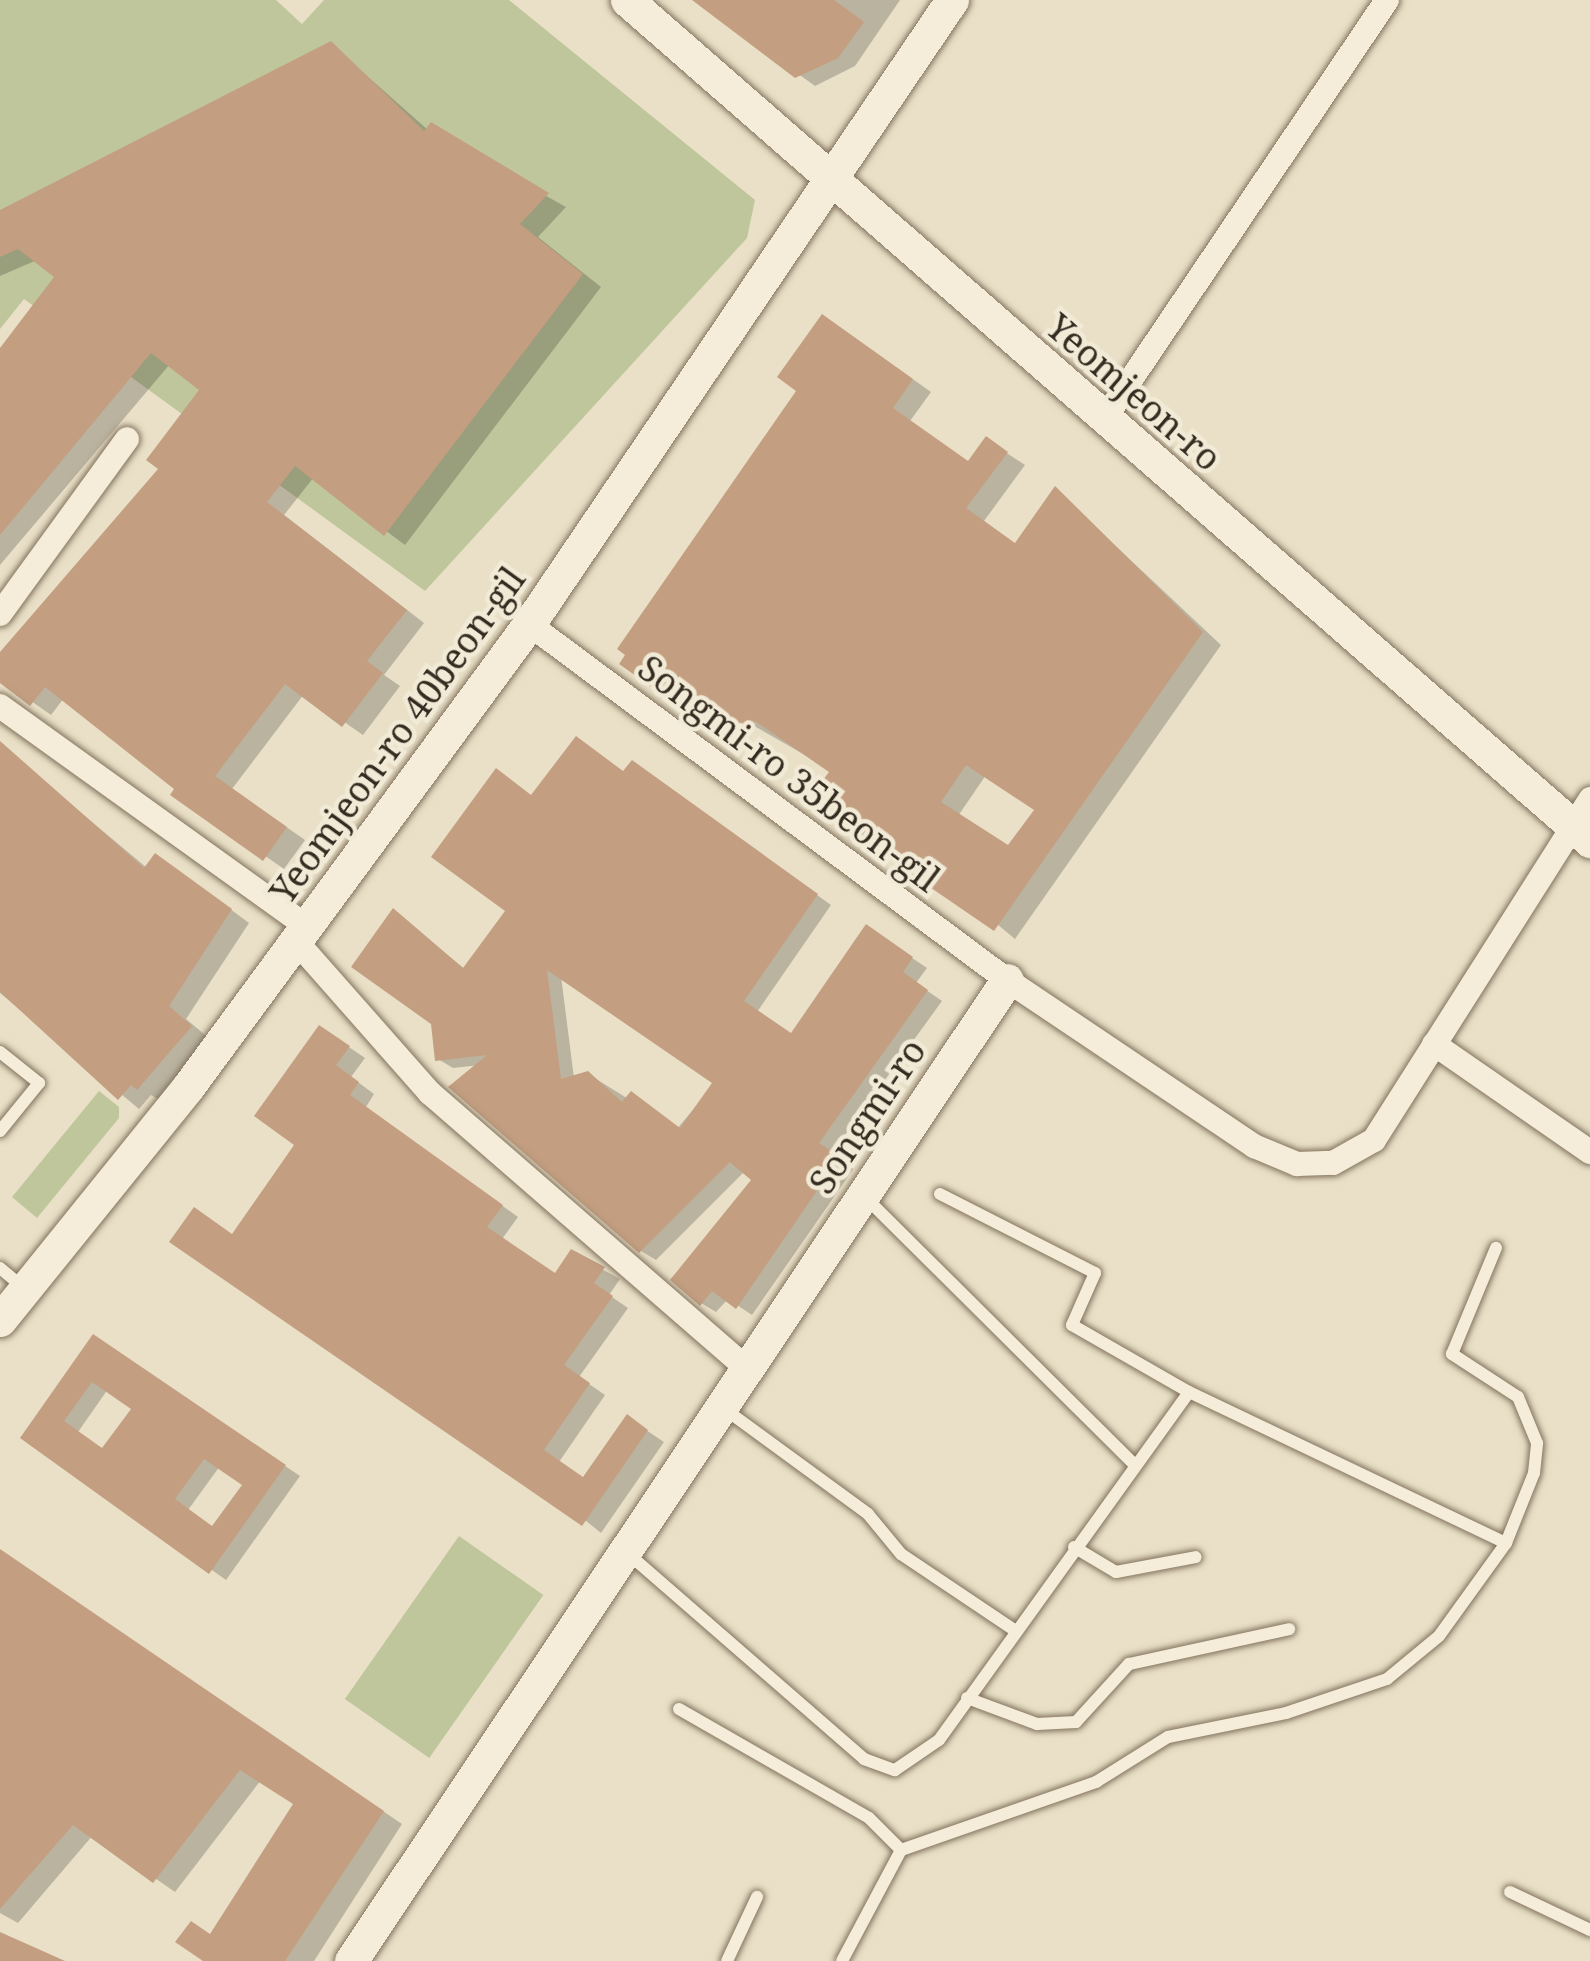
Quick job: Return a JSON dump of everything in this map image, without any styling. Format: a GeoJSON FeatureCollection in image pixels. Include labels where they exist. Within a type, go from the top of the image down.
{"type":"FeatureCollection","features":[{"type":"Feature","properties":{"kind":"street","name":"Yeomjeon-ro"},"geometry":{"type":"LineString","coordinates":[[627,0],[1105,418],[1584,822]]}},
{"type":"Feature","properties":{"kind":"street","name":"Yeomjeon-ro 40beon-gil"},"geometry":{"type":"LineString","coordinates":[[0,1320],[13,1278],[300,933],[529,624],[952,0]]}},
{"type":"Feature","properties":{"kind":"street"},"geometry":{"type":"LineString","coordinates":[[1105,418],[1387,0]]}},
{"type":"Feature","properties":{"kind":"street"},"geometry":{"type":"LineString","coordinates":[[0,614],[127,439]]}},
{"type":"Feature","properties":{"kind":"street","name":"Songmi-ro 35beon-gil"},"geometry":{"type":"LineString","coordinates":[[529,624],[1006,980]]}},
{"type":"Feature","properties":{"kind":"street"},"geometry":{"type":"LineString","coordinates":[[0,706],[300,933],[430,1093],[746,1368]]}},
{"type":"Feature","properties":{"kind":"street"},"geometry":{"type":"LineString","coordinates":[[1006,980],[1254,1146],[1297,1164],[1333,1163],[1373,1140],[1584,822]]}},
{"type":"Feature","properties":{"kind":"street","name":"Songmi-ro"},"geometry":{"type":"LineString","coordinates":[[351,1961],[1006,980]]}},
{"type":"Feature","properties":{"kind":"street"},"geometry":{"type":"LineString","coordinates":[[1434,1044],[1590,1152]]}},
{"type":"Feature","properties":{"kind":"lane"},"geometry":{"type":"LineString","coordinates":[[0,1052],[39,1083],[0,1131]]}},
{"type":"Feature","properties":{"kind":"lane"},"geometry":{"type":"LineString","coordinates":[[862,1194],[1134,1464]]}},
{"type":"Feature","properties":{"kind":"lane"},"geometry":{"type":"LineString","coordinates":[[940,1194],[1095,1273],[1072,1325],[1189,1392],[1506,1544]]}},
{"type":"Feature","properties":{"kind":"lane"},"geometry":{"type":"LineString","coordinates":[[842,1961],[901,1850],[1096,1782],[1168,1737],[1286,1713],[1387,1679],[1438,1636],[1506,1544],[1537,1443],[1518,1397],[1452,1354],[1496,1248]]}},
{"type":"Feature","properties":{"kind":"lane"},"geometry":{"type":"LineString","coordinates":[[625,1550],[864,1759],[895,1770],[916,1762],[968,1698],[1189,1392]]}},
{"type":"Feature","properties":{"kind":"lane"},"geometry":{"type":"LineString","coordinates":[[721,1406],[868,1514],[901,1554],[1014,1630]]}},
{"type":"Feature","properties":{"kind":"lane"},"geometry":{"type":"LineString","coordinates":[[1074,1547],[1116,1572],[1196,1557]]}},
{"type":"Feature","properties":{"kind":"lane"},"geometry":{"type":"LineString","coordinates":[[968,1698],[1036,1724],[1076,1722],[1129,1664],[1289,1629]]}},
{"type":"Feature","properties":{"kind":"lane"},"geometry":{"type":"LineString","coordinates":[[679,1709],[868,1818],[901,1850]]}},
{"type":"Feature","properties":{"kind":"lane"},"geometry":{"type":"LineString","coordinates":[[1510,1892],[1590,1930]]}},
{"type":"Feature","properties":{"kind":"lane"},"geometry":{"type":"LineString","coordinates":[[727,1961],[757,1897]]}},
{"type":"Feature","properties":{"kind":"green space"},"geometry":{"type":"Polygon","coordinates":[[[0,0],[276,0],[302,24],[324,0],[509,0],[755,200],[747,238],[425,591],[24,299],[0,329],[0,0]]]}},
{"type":"Feature","properties":{"kind":"green space"},"geometry":{"type":"Polygon","coordinates":[[[99,1091],[119,1107],[119,1118],[37,1218],[12,1197],[99,1091]]]}},
{"type":"Feature","properties":{"kind":"green space"},"geometry":{"type":"Polygon","coordinates":[[[459,1536],[543,1595],[429,1758],[345,1699],[459,1536]]]}},
{"type":"Feature","properties":{"kind":"building"},"geometry":{"type":"Polygon","coordinates":[[[692,0],[834,0],[864,22],[838,58],[795,78],[692,0]]]}},
{"type":"Feature","properties":{"kind":"building"},"geometry":{"type":"Polygon","coordinates":[[[331,41],[424,131],[431,122],[549,193],[520,224],[583,274],[384,536],[295,466],[267,502],[407,610],[367,661],[383,673],[342,727],[285,684],[215,776],[287,827],[263,861],[170,795],[174,789],[45,687],[30,706],[0,683],[0,652],[158,469],[146,460],[199,390],[151,353],[0,535],[0,348],[54,277],[18,249],[0,257],[0,210],[331,41]]]}},
{"type":"Feature","properties":{"kind":"building"},"geometry":{"type":"Polygon","coordinates":[[[822,314],[913,379],[893,408],[968,461],[986,436],[1008,452],[966,508],[1015,543],[1055,486],[1203,632],[994,931],[826,816],[839,797],[820,784],[829,772],[755,721],[749,730],[694,693],[683,709],[619,664],[625,655],[617,649],[796,391],[777,377],[822,314]],[[966,765],[941,802],[1008,845],[1034,810],[966,765]]]}},
{"type":"Feature","properties":{"kind":"building"},"geometry":{"type":"Polygon","coordinates":[[[576,736],[623,771],[632,760],[818,894],[744,1001],[791,1033],[866,924],[913,957],[903,972],[928,990],[819,1143],[840,1157],[736,1309],[712,1291],[700,1306],[670,1280],[751,1180],[730,1162],[639,1253],[448,1087],[487,1055],[435,1061],[431,1024],[351,967],[393,908],[463,968],[505,911],[431,857],[496,768],[531,795],[576,736]],[[547,970],[561,1079],[588,1071],[622,1102],[631,1091],[680,1128],[712,1083],[547,970]]]}},
{"type":"Feature","properties":{"kind":"building"},"geometry":{"type":"Polygon","coordinates":[[[0,741],[144,868],[155,853],[232,909],[169,1006],[192,1026],[137,1090],[131,1085],[118,1100],[0,992],[0,741]]]}},
{"type":"Feature","properties":{"kind":"building"},"geometry":{"type":"Polygon","coordinates":[[[319,1025],[350,1046],[336,1065],[359,1082],[350,1095],[503,1205],[487,1227],[555,1273],[571,1249],[605,1267],[594,1283],[613,1296],[564,1365],[590,1383],[544,1450],[583,1477],[627,1414],[648,1430],[582,1526],[169,1242],[194,1207],[232,1234],[294,1145],[254,1116],[319,1025]]]}},
{"type":"Feature","properties":{"kind":"building"},"geometry":{"type":"Polygon","coordinates":[[[93,1334],[286,1465],[209,1574],[20,1438],[93,1334]],[[92,1382],[64,1421],[102,1448],[131,1409],[92,1382]],[[204,1459],[175,1499],[212,1526],[242,1485],[204,1459]]]}},
{"type":"Feature","properties":{"kind":"building"},"geometry":{"type":"Polygon","coordinates":[[[0,1549],[384,1811],[285,1961],[203,1961],[175,1942],[191,1921],[210,1934],[293,1804],[240,1770],[153,1883],[73,1825],[0,1909],[0,1549]]]}},
{"type":"Feature","properties":{"kind":"building"},"geometry":{"type":"Polygon","coordinates":[[[0,1932],[65,1961],[0,1961],[0,1932]]]}}]}
